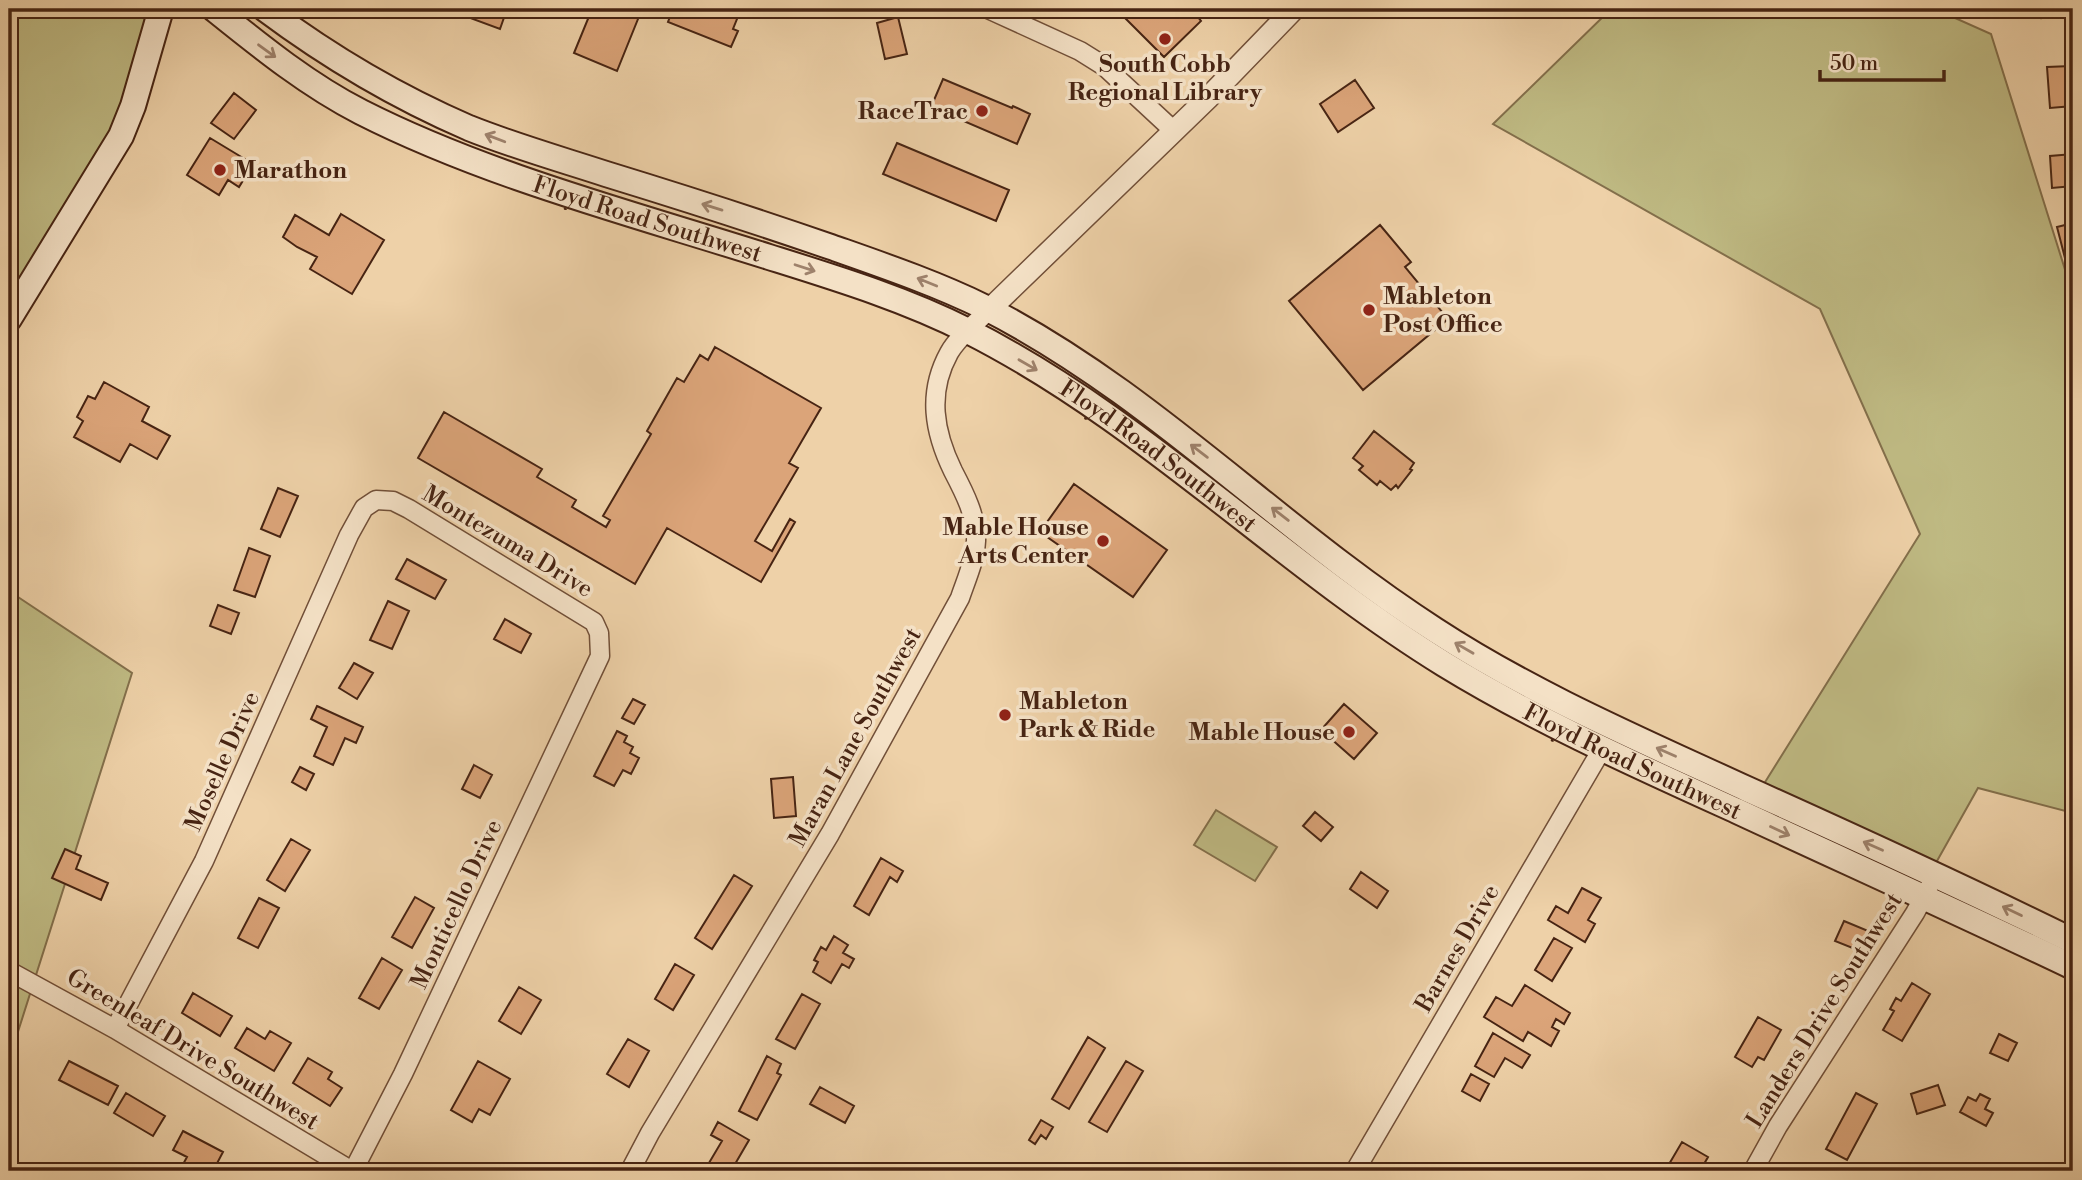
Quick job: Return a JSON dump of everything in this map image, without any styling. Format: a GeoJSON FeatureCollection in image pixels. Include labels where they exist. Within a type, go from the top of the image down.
{"type":"FeatureCollection","features":[{"type":"Feature","properties":{"kind":"main road"},"geometry":{"type":"LineString","coordinates":[[9,319],[121,136],[134,106],[162,9]]}},
{"type":"Feature","properties":{"kind":"main road","name":"Floyd Road Southwest"},"geometry":{"type":"LineString","coordinates":[[214,9],[262,48],[323,90],[360,111],[441,148],[569,193],[838,279],[968,331],[1062,385],[1125,429],[1306,568],[1420,648],[1494,693],[1602,749],[2073,967]]}},
{"type":"Feature","properties":{"kind":"main road","name":"Floyd Road Southwest"},"geometry":{"type":"LineString","coordinates":[[265,9],[332,56],[425,108],[470,128],[884,265],[989,310],[1111,385],[1375,589],[1436,631],[1520,681],[1614,728],[1935,874],[2073,941]]}},
{"type":"Feature","properties":{"kind":"street"},"geometry":{"type":"LineString","coordinates":[[988,9],[1080,51],[1104,66],[1174,131]]}},
{"type":"Feature","properties":{"kind":"street"},"geometry":{"type":"LineString","coordinates":[[989,310],[1174,131],[1294,9]]}},
{"type":"Feature","properties":{"kind":"street","name":"Maran Lane Southwest"},"geometry":{"type":"LineString","coordinates":[[630,1171],[650,1133],[830,834],[960,598],[972,565],[976,540],[972,512],[941,446],[934,417],[942,368],[950,351],[989,310]]}},
{"type":"Feature","properties":{"kind":"street","name":"Montezuma Drive"},"geometry":{"type":"LineString","coordinates":[[365,508],[376,500],[393,501],[594,622],[599,633],[600,656]]}},
{"type":"Feature","properties":{"kind":"street","name":"Moselle Drive"},"geometry":{"type":"LineString","coordinates":[[115,1029],[204,861],[344,547],[365,508]]}},
{"type":"Feature","properties":{"kind":"street","name":"Monticello Drive"},"geometry":{"type":"LineString","coordinates":[[352,1171],[408,1062],[600,656]]}},
{"type":"Feature","properties":{"kind":"street","name":"Barnes Drive"},"geometry":{"type":"LineString","coordinates":[[1355,1171],[1602,749]]}},
{"type":"Feature","properties":{"kind":"street","name":"Landers Drive Southwest"},"geometry":{"type":"LineString","coordinates":[[1753,1171],[1777,1126],[1924,897],[1935,874]]}},
{"type":"Feature","properties":{"kind":"street","name":"Greenleaf Drive Southwest"},"geometry":{"type":"LineString","coordinates":[[9,971],[115,1029],[352,1171]]}},
{"type":"Feature","properties":{"kind":"shaded area"},"geometry":{"type":"Polygon","coordinates":[[[9,9],[162,9],[157,37],[34,282],[9,321],[9,9]]]}},
{"type":"Feature","properties":{"kind":"shaded area"},"geometry":{"type":"Polygon","coordinates":[[[1611,9],[1935,9],[1991,34],[2073,295],[2073,813],[1978,788],[1914,902],[1742,819],[1920,534],[1820,309],[1493,124],[1611,9]]]}},
{"type":"Feature","properties":{"kind":"shaded area"},"geometry":{"type":"Polygon","coordinates":[[[9,591],[132,673],[9,1060],[9,591]]]}},
{"type":"Feature","properties":{"kind":"shaded area"},"geometry":{"type":"Polygon","coordinates":[[[1216,810],[1277,847],[1255,881],[1194,845],[1216,810]]]}},
{"type":"Feature","properties":{"kind":"building"},"geometry":{"type":"Polygon","coordinates":[[[464,9],[507,9],[500,29],[462,15],[464,9]]]}},
{"type":"Feature","properties":{"kind":"building"},"geometry":{"type":"Polygon","coordinates":[[[592,9],[642,9],[617,71],[574,53],[592,9]]]}},
{"type":"Feature","properties":{"kind":"building"},"geometry":{"type":"Polygon","coordinates":[[[673,9],[741,9],[733,29],[738,31],[731,47],[668,22],[673,9]]]}},
{"type":"Feature","properties":{"kind":"building","name":"South Cobb Regional Library"},"geometry":{"type":"Polygon","coordinates":[[[1116,9],[1206,9],[1198,17],[1201,21],[1164,57],[1116,9]]]}},
{"type":"Feature","properties":{"kind":"building"},"geometry":{"type":"Polygon","coordinates":[[[2032,9],[2049,9],[2041,18],[2032,9]]]}},
{"type":"Feature","properties":{"kind":"building"},"geometry":{"type":"Polygon","coordinates":[[[898,17],[907,54],[885,59],[877,23],[898,17]]]}},
{"type":"Feature","properties":{"kind":"building"},"geometry":{"type":"Polygon","coordinates":[[[2071,66],[2073,106],[2050,108],[2047,67],[2071,66]]]}},
{"type":"Feature","properties":{"kind":"building","name":"RaceTrac"},"geometry":{"type":"Polygon","coordinates":[[[943,79],[1030,114],[1017,144],[931,107],[943,79]]]}},
{"type":"Feature","properties":{"kind":"building"},"geometry":{"type":"Polygon","coordinates":[[[1355,80],[1374,108],[1338,132],[1320,104],[1355,80]]]}},
{"type":"Feature","properties":{"kind":"building"},"geometry":{"type":"Polygon","coordinates":[[[234,93],[256,110],[234,139],[211,123],[234,93]]]}},
{"type":"Feature","properties":{"kind":"building","name":"Marathon"},"geometry":{"type":"Polygon","coordinates":[[[210,138],[253,164],[239,187],[228,180],[219,195],[187,175],[210,138]]]}},
{"type":"Feature","properties":{"kind":"building"},"geometry":{"type":"Polygon","coordinates":[[[897,143],[1009,190],[996,221],[883,174],[897,143]]]}},
{"type":"Feature","properties":{"kind":"building"},"geometry":{"type":"Polygon","coordinates":[[[2073,154],[2073,186],[2052,188],[2050,156],[2073,154]]]}},
{"type":"Feature","properties":{"kind":"building"},"geometry":{"type":"Polygon","coordinates":[[[341,214],[384,240],[352,294],[310,269],[317,257],[283,237],[295,215],[329,235],[341,214]]]}},
{"type":"Feature","properties":{"kind":"building"},"geometry":{"type":"Polygon","coordinates":[[[2073,223],[2073,260],[2066,262],[2057,227],[2073,223]]]}},
{"type":"Feature","properties":{"kind":"building","name":"Mableton Post Office"},"geometry":{"type":"Polygon","coordinates":[[[1380,225],[1411,262],[1405,267],[1448,319],[1363,390],[1289,301],[1380,225]]]}},
{"type":"Feature","properties":{"kind":"building"},"geometry":{"type":"Polygon","coordinates":[[[715,347],[821,408],[789,463],[798,468],[755,541],[772,551],[790,519],[795,522],[761,582],[667,528],[635,584],[418,458],[444,412],[542,469],[537,477],[576,500],[572,507],[606,527],[610,520],[603,516],[651,434],[647,431],[677,378],[684,382],[700,355],[708,360],[715,347]]]}},
{"type":"Feature","properties":{"kind":"building"},"geometry":{"type":"Polygon","coordinates":[[[104,382],[149,407],[142,421],[170,436],[157,459],[130,444],[120,462],[74,437],[83,421],[77,417],[88,396],[95,399],[104,382]]]}},
{"type":"Feature","properties":{"kind":"building"},"geometry":{"type":"Polygon","coordinates":[[[1374,431],[1414,463],[1398,488],[1396,485],[1391,490],[1380,481],[1377,485],[1359,470],[1363,466],[1353,458],[1374,431]]]}},
{"type":"Feature","properties":{"kind":"building","name":"Mable House Arts Center"},"geometry":{"type":"Polygon","coordinates":[[[1074,484],[1167,550],[1133,597],[1040,532],[1074,484]]]}},
{"type":"Feature","properties":{"kind":"building"},"geometry":{"type":"Polygon","coordinates":[[[278,488],[298,496],[280,537],[261,529],[278,488]]]}},
{"type":"Feature","properties":{"kind":"building"},"geometry":{"type":"Polygon","coordinates":[[[249,548],[270,556],[255,597],[234,590],[249,548]]]}},
{"type":"Feature","properties":{"kind":"building"},"geometry":{"type":"Polygon","coordinates":[[[407,559],[446,580],[435,599],[396,579],[407,559]]]}},
{"type":"Feature","properties":{"kind":"building"},"geometry":{"type":"Polygon","coordinates":[[[388,601],[409,611],[392,649],[370,640],[388,601]]]}},
{"type":"Feature","properties":{"kind":"building"},"geometry":{"type":"Polygon","coordinates":[[[218,605],[239,613],[231,634],[210,626],[218,605]]]}},
{"type":"Feature","properties":{"kind":"building"},"geometry":{"type":"Polygon","coordinates":[[[505,619],[531,634],[521,653],[494,639],[505,619]]]}},
{"type":"Feature","properties":{"kind":"building"},"geometry":{"type":"Polygon","coordinates":[[[354,663],[373,673],[357,699],[339,688],[354,663]]]}},
{"type":"Feature","properties":{"kind":"building"},"geometry":{"type":"Polygon","coordinates":[[[633,699],[645,705],[634,724],[622,718],[633,699]]]}},
{"type":"Feature","properties":{"kind":"building","name":"Mable House"},"geometry":{"type":"Polygon","coordinates":[[[1344,704],[1377,733],[1354,759],[1321,730],[1344,704]]]}},
{"type":"Feature","properties":{"kind":"building"},"geometry":{"type":"Polygon","coordinates":[[[317,706],[363,727],[356,743],[345,738],[333,765],[314,756],[327,727],[311,719],[317,706]]]}},
{"type":"Feature","properties":{"kind":"building"},"geometry":{"type":"Polygon","coordinates":[[[617,731],[627,736],[624,742],[633,747],[630,753],[639,758],[631,774],[623,770],[614,786],[594,776],[617,731]]]}},
{"type":"Feature","properties":{"kind":"building"},"geometry":{"type":"Polygon","coordinates":[[[474,765],[492,775],[480,798],[462,789],[474,765]]]}},
{"type":"Feature","properties":{"kind":"building"},"geometry":{"type":"Polygon","coordinates":[[[300,767],[314,774],[306,790],[292,782],[300,767]]]}},
{"type":"Feature","properties":{"kind":"building"},"geometry":{"type":"Polygon","coordinates":[[[793,777],[796,816],[774,818],[771,779],[793,777]]]}},
{"type":"Feature","properties":{"kind":"building"},"geometry":{"type":"Polygon","coordinates":[[[1315,812],[1333,827],[1321,841],[1303,826],[1315,812]]]}},
{"type":"Feature","properties":{"kind":"building"},"geometry":{"type":"Polygon","coordinates":[[[291,839],[310,850],[285,891],[267,880],[291,839]]]}},
{"type":"Feature","properties":{"kind":"building"},"geometry":{"type":"Polygon","coordinates":[[[65,849],[81,856],[76,869],[108,883],[101,900],[52,878],[65,849]]]}},
{"type":"Feature","properties":{"kind":"building"},"geometry":{"type":"Polygon","coordinates":[[[881,858],[903,871],[897,882],[890,877],[869,915],[854,906],[881,858]]]}},
{"type":"Feature","properties":{"kind":"building"},"geometry":{"type":"Polygon","coordinates":[[[1361,872],[1388,891],[1377,908],[1350,889],[1361,872]]]}},
{"type":"Feature","properties":{"kind":"building"},"geometry":{"type":"Polygon","coordinates":[[[734,875],[752,886],[712,949],[695,938],[734,875]]]}},
{"type":"Feature","properties":{"kind":"building"},"geometry":{"type":"Polygon","coordinates":[[[1582,888],[1601,898],[1588,920],[1595,924],[1585,942],[1548,920],[1556,906],[1568,913],[1582,888]]]}},
{"type":"Feature","properties":{"kind":"building"},"geometry":{"type":"Polygon","coordinates":[[[415,897],[434,908],[412,948],[392,937],[415,897]]]}},
{"type":"Feature","properties":{"kind":"building"},"geometry":{"type":"Polygon","coordinates":[[[259,898],[279,908],[258,948],[238,938],[259,898]]]}},
{"type":"Feature","properties":{"kind":"building"},"geometry":{"type":"Polygon","coordinates":[[[1844,921],[1873,933],[1865,953],[1835,941],[1844,921]]]}},
{"type":"Feature","properties":{"kind":"building"},"geometry":{"type":"Polygon","coordinates":[[[834,936],[848,945],[843,953],[854,959],[849,968],[842,964],[831,983],[813,972],[818,962],[814,960],[821,947],[826,950],[834,936]]]}},
{"type":"Feature","properties":{"kind":"building"},"geometry":{"type":"Polygon","coordinates":[[[1554,938],[1572,948],[1552,981],[1535,970],[1554,938]]]}},
{"type":"Feature","properties":{"kind":"building"},"geometry":{"type":"Polygon","coordinates":[[[382,958],[402,970],[379,1009],[359,998],[382,958]]]}},
{"type":"Feature","properties":{"kind":"building"},"geometry":{"type":"Polygon","coordinates":[[[675,964],[694,975],[673,1010],[655,999],[675,964]]]}},
{"type":"Feature","properties":{"kind":"building"},"geometry":{"type":"Polygon","coordinates":[[[1912,983],[1930,994],[1902,1041],[1883,1030],[1894,1011],[1890,1009],[1896,998],[1901,1001],[1912,983]]]}},
{"type":"Feature","properties":{"kind":"building"},"geometry":{"type":"Polygon","coordinates":[[[1525,985],[1570,1013],[1564,1024],[1556,1019],[1552,1027],[1559,1031],[1551,1046],[1528,1032],[1523,1041],[1484,1017],[1496,997],[1512,1006],[1525,985]]]}},
{"type":"Feature","properties":{"kind":"building"},"geometry":{"type":"Polygon","coordinates":[[[519,987],[541,1000],[521,1034],[499,1021],[519,987]]]}},
{"type":"Feature","properties":{"kind":"building"},"geometry":{"type":"Polygon","coordinates":[[[193,993],[232,1016],[220,1036],[182,1013],[193,993]]]}},
{"type":"Feature","properties":{"kind":"building"},"geometry":{"type":"Polygon","coordinates":[[[802,994],[820,1004],[795,1049],[776,1039],[802,994]]]}},
{"type":"Feature","properties":{"kind":"building"},"geometry":{"type":"Polygon","coordinates":[[[1758,1017],[1781,1030],[1764,1060],[1758,1057],[1752,1067],[1735,1057],[1758,1017]]]}},
{"type":"Feature","properties":{"kind":"building"},"geometry":{"type":"Polygon","coordinates":[[[247,1028],[265,1039],[270,1031],[291,1043],[274,1071],[235,1048],[247,1028]]]}},
{"type":"Feature","properties":{"kind":"building"},"geometry":{"type":"Polygon","coordinates":[[[1493,1033],[1530,1055],[1522,1068],[1505,1058],[1494,1077],[1475,1066],[1493,1033]]]}},
{"type":"Feature","properties":{"kind":"building"},"geometry":{"type":"Polygon","coordinates":[[[1999,1034],[2017,1043],[2008,1061],[1990,1053],[1999,1034]]]}},
{"type":"Feature","properties":{"kind":"building"},"geometry":{"type":"Polygon","coordinates":[[[1088,1037],[1105,1048],[1069,1109],[1052,1099],[1088,1037]]]}},
{"type":"Feature","properties":{"kind":"building"},"geometry":{"type":"Polygon","coordinates":[[[628,1039],[649,1051],[629,1087],[607,1074],[628,1039]]]}},
{"type":"Feature","properties":{"kind":"building"},"geometry":{"type":"Polygon","coordinates":[[[767,1056],[781,1064],[777,1073],[781,1075],[757,1120],[739,1111],[767,1056]]]}},
{"type":"Feature","properties":{"kind":"building"},"geometry":{"type":"Polygon","coordinates":[[[308,1058],[332,1072],[328,1079],[342,1088],[330,1106],[293,1083],[308,1058]]]}},
{"type":"Feature","properties":{"kind":"building"},"geometry":{"type":"Polygon","coordinates":[[[69,1061],[118,1086],[108,1105],[59,1080],[69,1061]]]}},
{"type":"Feature","properties":{"kind":"building"},"geometry":{"type":"Polygon","coordinates":[[[478,1061],[510,1079],[490,1115],[479,1109],[472,1122],[451,1110],[478,1061]]]}},
{"type":"Feature","properties":{"kind":"building"},"geometry":{"type":"Polygon","coordinates":[[[1126,1061],[1143,1071],[1107,1132],[1089,1122],[1126,1061]]]}},
{"type":"Feature","properties":{"kind":"building"},"geometry":{"type":"Polygon","coordinates":[[[1471,1074],[1489,1084],[1480,1101],[1462,1091],[1471,1074]]]}},
{"type":"Feature","properties":{"kind":"building"},"geometry":{"type":"Polygon","coordinates":[[[1938,1085],[1945,1105],[1917,1114],[1911,1094],[1938,1085]]]}},
{"type":"Feature","properties":{"kind":"building"},"geometry":{"type":"Polygon","coordinates":[[[820,1087],[854,1106],[845,1123],[810,1104],[820,1087]]]}},
{"type":"Feature","properties":{"kind":"building"},"geometry":{"type":"Polygon","coordinates":[[[126,1093],[165,1116],[153,1136],[114,1113],[126,1093]]]}},
{"type":"Feature","properties":{"kind":"building"},"geometry":{"type":"Polygon","coordinates":[[[1856,1093],[1877,1104],[1847,1160],[1826,1149],[1856,1093]]]}},
{"type":"Feature","properties":{"kind":"building"},"geometry":{"type":"Polygon","coordinates":[[[1980,1094],[1990,1099],[1985,1109],[1993,1113],[1986,1126],[1960,1112],[1968,1097],[1976,1101],[1980,1094]]]}},
{"type":"Feature","properties":{"kind":"building"},"geometry":{"type":"Polygon","coordinates":[[[1041,1120],[1053,1127],[1046,1139],[1041,1135],[1035,1144],[1029,1140],[1041,1120]]]}},
{"type":"Feature","properties":{"kind":"building"},"geometry":{"type":"Polygon","coordinates":[[[718,1122],[749,1140],[731,1171],[713,1171],[706,1168],[722,1141],[711,1135],[718,1122]]]}},
{"type":"Feature","properties":{"kind":"building"},"geometry":{"type":"Polygon","coordinates":[[[183,1131],[223,1152],[213,1171],[188,1171],[181,1168],[187,1157],[173,1150],[183,1131]]]}},
{"type":"Feature","properties":{"kind":"building"},"geometry":{"type":"Polygon","coordinates":[[[1682,1142],[1708,1157],[1700,1171],[1665,1171],[1682,1142]]]}},
{"type":"Feature","properties":{"kind":"place","name":"South Cobb Regional Library"},"geometry":{"type":"Point","coordinates":[1165,39]}},
{"type":"Feature","properties":{"kind":"place","name":"RaceTrac"},"geometry":{"type":"Point","coordinates":[982,111]}},
{"type":"Feature","properties":{"kind":"place","name":"Marathon"},"geometry":{"type":"Point","coordinates":[220,170]}},
{"type":"Feature","properties":{"kind":"place","name":"Mableton Post Office"},"geometry":{"type":"Point","coordinates":[1369,310]}},
{"type":"Feature","properties":{"kind":"place","name":"Mable House Arts Center"},"geometry":{"type":"Point","coordinates":[1103,541]}},
{"type":"Feature","properties":{"kind":"place","name":"Mableton Park & Ride"},"geometry":{"type":"Point","coordinates":[1005,715]}},
{"type":"Feature","properties":{"kind":"place","name":"Mable House"},"geometry":{"type":"Point","coordinates":[1349,732]}}]}
